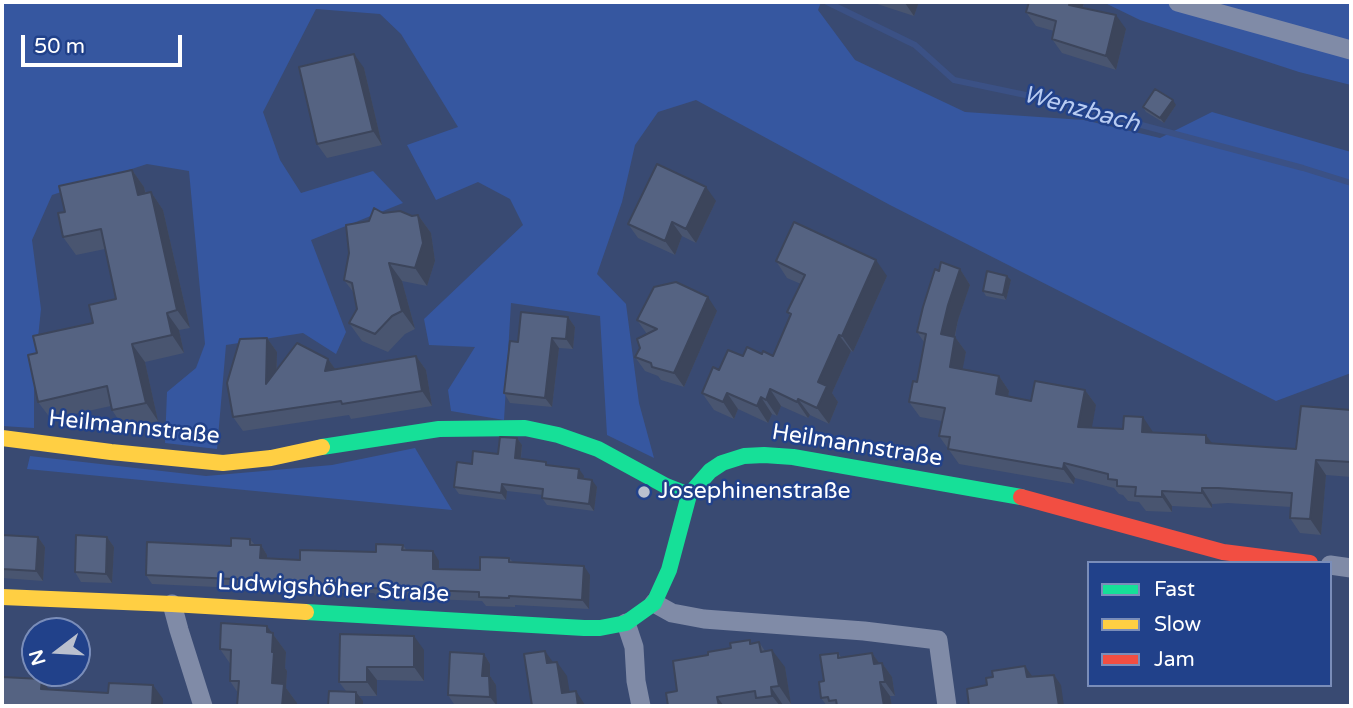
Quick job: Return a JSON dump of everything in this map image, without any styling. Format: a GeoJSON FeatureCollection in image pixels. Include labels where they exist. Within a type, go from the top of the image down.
{"type":"FeatureCollection","features":[{"type":"Feature","properties":{"kind":"street"},"geometry":{"type":"LineString","coordinates":[[1178,2],[1351,50]]}},
{"type":"Feature","properties":{"kind":"street","name":"Heilmannstraße"},"geometry":{"type":"LineString","coordinates":[[2,438],[223,463],[271,458],[330,445],[439,429],[525,428],[558,435],[598,449],[666,486],[689,495],[710,471],[731,460],[764,454],[793,457],[1016,495],[1223,552],[1294,561]]}},
{"type":"Feature","properties":{"kind":"street"},"geometry":{"type":"LineString","coordinates":[[689,495],[669,569],[654,603],[672,613],[704,619],[864,631],[938,640],[947,706]]}},
{"type":"Feature","properties":{"kind":"street"},"geometry":{"type":"LineString","coordinates":[[1332,565],[1351,568]]}},
{"type":"Feature","properties":{"kind":"street","name":"Ludwigshöher Straße"},"geometry":{"type":"LineString","coordinates":[[2,597],[600,628],[626,623],[654,603]]}},
{"type":"Feature","properties":{"kind":"street"},"geometry":{"type":"LineString","coordinates":[[172,604],[203,706]]}},
{"type":"Feature","properties":{"kind":"street"},"geometry":{"type":"LineString","coordinates":[[626,623],[634,648],[641,706]]}},
{"type":"Feature","properties":{"kind":"shaded area"},"geometry":{"type":"Polygon","coordinates":[[[2,2],[821,2],[818,10],[855,60],[965,112],[1084,120],[1160,138],[1212,112],[1351,152],[1351,373],[1276,401],[890,205],[696,100],[658,112],[635,145],[622,202],[597,274],[626,304],[639,403],[654,458],[607,435],[600,316],[511,303],[504,420],[451,411],[448,390],[475,347],[429,345],[424,319],[523,225],[510,199],[478,182],[436,200],[407,145],[458,127],[401,34],[380,14],[316,9],[263,112],[280,160],[301,193],[373,171],[403,203],[311,240],[346,332],[336,354],[303,333],[226,345],[217,449],[165,443],[167,392],[196,368],[205,344],[189,171],[147,164],[52,195],[32,240],[41,309],[34,376],[34,428],[2,426],[2,2]]]}},
{"type":"Feature","properties":{"kind":"shaded area"},"geometry":{"type":"Polygon","coordinates":[[[1103,2],[1351,2],[1351,85],[1299,72],[1140,20],[1103,2]]]}},
{"type":"Feature","properties":{"kind":"shaded area"},"geometry":{"type":"Polygon","coordinates":[[[415,448],[452,510],[27,469],[30,456],[206,476],[332,465],[415,448]]]}},
{"type":"Feature","properties":{"kind":"building"},"geometry":{"type":"Polygon","coordinates":[[[1029,2],[1070,2],[1069,5],[1116,15],[1106,56],[1052,39],[1056,21],[1026,12],[1029,2]]]}},
{"type":"Feature","properties":{"kind":"building"},"geometry":{"type":"Polygon","coordinates":[[[354,54],[373,131],[317,144],[299,67],[354,54]]]}},
{"type":"Feature","properties":{"kind":"building"},"geometry":{"type":"Polygon","coordinates":[[[1155,89],[1173,100],[1160,118],[1143,107],[1155,89]]]}},
{"type":"Feature","properties":{"kind":"building"},"geometry":{"type":"Polygon","coordinates":[[[657,164],[706,187],[686,229],[672,222],[665,241],[628,224],[657,164]]]}},
{"type":"Feature","properties":{"kind":"building"},"geometry":{"type":"Polygon","coordinates":[[[132,170],[138,195],[151,192],[177,310],[167,313],[172,335],[132,344],[146,403],[112,410],[107,386],[38,402],[28,355],[37,353],[33,336],[93,323],[89,305],[116,299],[101,229],[63,237],[58,213],[65,212],[59,186],[132,170]]]}},
{"type":"Feature","properties":{"kind":"building"},"geometry":{"type":"Polygon","coordinates":[[[374,208],[383,213],[400,211],[412,216],[418,215],[423,243],[415,268],[389,263],[402,311],[392,316],[375,334],[349,323],[357,309],[352,283],[344,280],[349,253],[346,225],[369,221],[374,208]]]}},
{"type":"Feature","properties":{"kind":"building"},"geometry":{"type":"Polygon","coordinates":[[[794,222],[876,260],[818,382],[827,386],[817,408],[770,389],[766,400],[761,397],[757,406],[727,393],[723,402],[702,393],[713,367],[719,370],[728,350],[743,356],[747,347],[773,356],[791,314],[787,312],[805,275],[776,261],[794,222]]]}},
{"type":"Feature","properties":{"kind":"building"},"geometry":{"type":"Polygon","coordinates":[[[941,262],[960,269],[941,334],[955,337],[950,367],[999,376],[996,394],[1031,401],[1035,381],[1085,390],[1078,427],[1123,429],[1124,416],[1143,417],[1142,432],[1206,435],[1206,443],[1296,449],[1301,406],[1351,410],[1351,462],[1316,460],[1310,519],[1290,518],[1292,493],[1202,488],[1202,493],[1162,491],[1162,497],[1135,496],[1136,487],[1117,486],[1117,480],[1108,479],[1108,474],[1064,463],[1063,469],[948,449],[950,437],[939,436],[945,408],[909,402],[913,381],[917,382],[926,334],[917,332],[935,269],[939,271],[941,262]]]}},
{"type":"Feature","properties":{"kind":"building"},"geometry":{"type":"Polygon","coordinates":[[[987,271],[1007,276],[1003,295],[983,291],[987,271]]]}},
{"type":"Feature","properties":{"kind":"building"},"geometry":{"type":"Polygon","coordinates":[[[676,282],[708,297],[674,373],[652,367],[651,363],[635,357],[640,348],[637,339],[657,329],[637,320],[654,287],[676,282]]]}},
{"type":"Feature","properties":{"kind":"building"},"geometry":{"type":"Polygon","coordinates":[[[521,312],[568,317],[566,339],[552,338],[545,398],[504,393],[510,341],[518,342],[521,312]]]}},
{"type":"Feature","properties":{"kind":"building"},"geometry":{"type":"Polygon","coordinates":[[[267,338],[266,384],[297,343],[328,359],[325,371],[416,356],[422,391],[233,417],[227,383],[240,339],[267,338]]]}},
{"type":"Feature","properties":{"kind":"building"},"geometry":{"type":"Polygon","coordinates":[[[500,437],[517,438],[515,458],[579,469],[578,478],[592,480],[589,504],[542,498],[543,489],[502,484],[501,493],[454,487],[457,462],[472,464],[473,451],[498,454],[500,437]]]}},
{"type":"Feature","properties":{"kind":"building"},"geometry":{"type":"Polygon","coordinates":[[[2,535],[38,537],[36,571],[2,569],[2,535]]]}},
{"type":"Feature","properties":{"kind":"building"},"geometry":{"type":"Polygon","coordinates":[[[76,535],[107,537],[106,574],[75,572],[76,535]]]}},
{"type":"Feature","properties":{"kind":"building"},"geometry":{"type":"Polygon","coordinates":[[[231,538],[250,539],[250,545],[261,545],[260,558],[300,560],[300,550],[376,552],[376,544],[403,545],[402,550],[433,551],[433,569],[480,570],[480,557],[509,558],[509,562],[584,566],[582,600],[479,597],[479,592],[371,588],[371,584],[299,586],[299,582],[146,575],[147,542],[231,546],[231,538]]]}},
{"type":"Feature","properties":{"kind":"building"},"geometry":{"type":"Polygon","coordinates":[[[221,623],[267,626],[267,632],[273,633],[272,683],[284,684],[282,706],[237,706],[239,681],[230,681],[231,650],[220,649],[221,623]]]}},
{"type":"Feature","properties":{"kind":"building"},"geometry":{"type":"Polygon","coordinates":[[[340,634],[414,636],[414,667],[367,667],[367,682],[339,682],[340,634]]]}},
{"type":"Feature","properties":{"kind":"building"},"geometry":{"type":"Polygon","coordinates":[[[750,640],[750,644],[759,642],[761,652],[772,650],[779,686],[771,687],[772,696],[756,698],[755,691],[717,697],[719,706],[668,706],[666,693],[677,691],[673,661],[708,655],[708,652],[731,648],[730,643],[750,640]]]}},
{"type":"Feature","properties":{"kind":"building"},"geometry":{"type":"Polygon","coordinates":[[[545,651],[547,663],[557,662],[562,693],[576,691],[578,706],[532,706],[524,654],[545,651]]]}},
{"type":"Feature","properties":{"kind":"building"},"geometry":{"type":"Polygon","coordinates":[[[450,652],[484,654],[482,676],[489,676],[490,697],[448,695],[450,652]]]}},
{"type":"Feature","properties":{"kind":"building"},"geometry":{"type":"Polygon","coordinates":[[[838,653],[838,658],[872,653],[874,664],[882,663],[885,682],[880,682],[884,706],[837,706],[836,700],[821,698],[819,682],[824,681],[820,655],[838,653]]]}},
{"type":"Feature","properties":{"kind":"building"},"geometry":{"type":"Polygon","coordinates":[[[1025,666],[1027,677],[1054,675],[1059,706],[969,706],[967,689],[987,685],[986,678],[993,677],[992,671],[1025,666]]]}},
{"type":"Feature","properties":{"kind":"building"},"geometry":{"type":"Polygon","coordinates":[[[2,677],[21,678],[21,687],[108,693],[109,683],[153,685],[152,706],[2,706],[2,677]]]}},
{"type":"Feature","properties":{"kind":"building"},"geometry":{"type":"Polygon","coordinates":[[[329,691],[356,692],[356,706],[328,706],[329,691]]]}},
{"type":"Feature","properties":{"kind":"waterway","name":"Wenzbach"},"geometry":{"type":"LineString","coordinates":[[827,2],[915,45],[954,80],[1040,98],[1351,183]]}},
{"type":"Feature","properties":{"kind":"traffic: fast"},"geometry":{"type":"LineString","coordinates":[[322,447],[439,429],[525,428],[558,435],[598,449],[666,486],[689,495]]}},
{"type":"Feature","properties":{"kind":"traffic: fast"},"geometry":{"type":"LineString","coordinates":[[306,612],[584,628],[626,623],[654,603],[669,570],[689,495],[710,471],[722,463],[744,456],[793,457],[1021,497]]}},
{"type":"Feature","properties":{"kind":"traffic: slow"},"geometry":{"type":"LineString","coordinates":[[2,438],[223,463],[271,458],[322,447]]}},
{"type":"Feature","properties":{"kind":"traffic: slow"},"geometry":{"type":"LineString","coordinates":[[2,597],[306,612]]}},
{"type":"Feature","properties":{"kind":"traffic: jam"},"geometry":{"type":"LineString","coordinates":[[1021,497],[1223,552],[1294,561]]}},
{"type":"Feature","properties":{"kind":"place","name":"Josephinenstraße"},"geometry":{"type":"Point","coordinates":[644,492]}}]}
